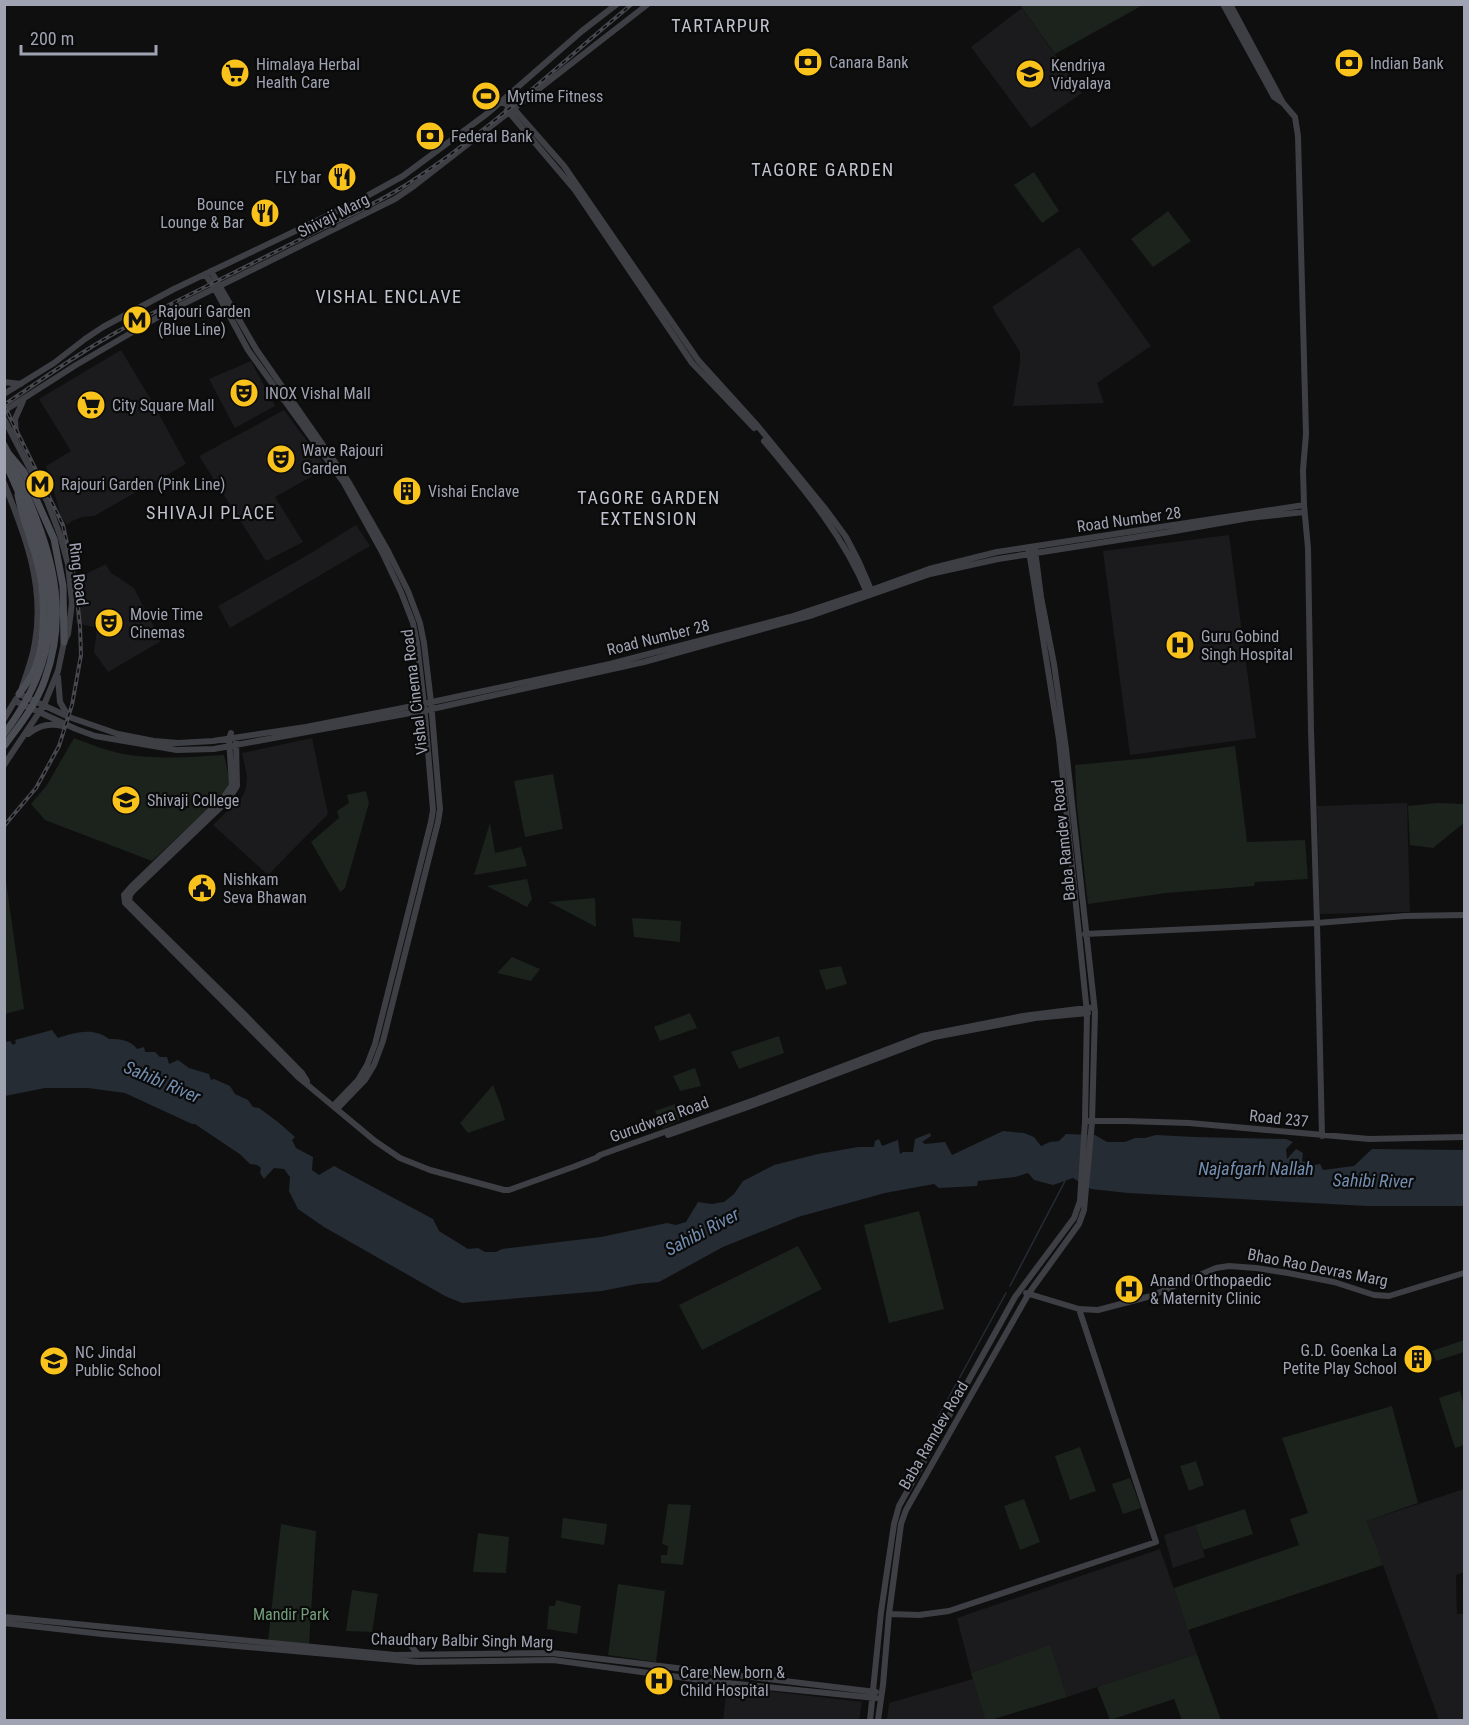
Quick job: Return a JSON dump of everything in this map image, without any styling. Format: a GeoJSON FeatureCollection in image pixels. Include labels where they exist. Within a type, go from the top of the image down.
{"type":"FeatureCollection","features":[{"type":"Feature","properties":{"kind":"main road"},"geometry":{"type":"LineString","coordinates":[[6,449],[24,472],[54,539],[63,586],[64,642]]}},
{"type":"Feature","properties":{"kind":"main road"},"geometry":{"type":"LineString","coordinates":[[4,746],[36,700],[45,679],[55,637],[58,606],[48,552],[37,517],[6,449]]}},
{"type":"Feature","properties":{"kind":"main road"},"geometry":{"type":"LineString","coordinates":[[4,460],[31,519],[42,554],[50,607],[49,634],[39,676],[30,696],[4,734]]}},
{"type":"Feature","properties":{"kind":"main road"},"geometry":{"type":"LineString","coordinates":[[16,486],[22,518],[31,540],[41,579],[43,610],[41,637],[32,674],[17,698]]}},
{"type":"Feature","properties":{"kind":"street","name":"Shivaji Marg"},"geometry":{"type":"LineString","coordinates":[[4,394],[54,363],[103,327],[208,272],[356,202],[403,176],[502,102],[582,31],[617,4]]}},
{"type":"Feature","properties":{"kind":"street","name":"Shivaji Marg"},"geometry":{"type":"LineString","coordinates":[[4,411],[76,365],[165,313],[395,199],[648,4]]}},
{"type":"Feature","properties":{"kind":"street"},"geometry":{"type":"LineString","coordinates":[[1223,4],[1274,97],[1295,117],[1298,136],[1306,434],[1303,470],[1308,557],[1322,1136]]}},
{"type":"Feature","properties":{"kind":"street"},"geometry":{"type":"LineString","coordinates":[[1230,4],[1280,95],[1282,103]]}},
{"type":"Feature","properties":{"kind":"street"},"geometry":{"type":"LineString","coordinates":[[502,102],[575,190],[692,363],[753,427],[800,484],[831,527],[870,593]]}},
{"type":"Feature","properties":{"kind":"street","name":"Vishal Cinema Road"},"geometry":{"type":"LineString","coordinates":[[208,272],[260,362],[346,482],[403,581],[420,623],[440,809],[438,822],[383,1041],[374,1065],[365,1080],[335,1107]]}},
{"type":"Feature","properties":{"kind":"street"},"geometry":{"type":"LineString","coordinates":[[4,382],[21,384]]}},
{"type":"Feature","properties":{"kind":"street"},"geometry":{"type":"LineString","coordinates":[[18,447],[14,429],[15,419],[18,408],[25,398]]}},
{"type":"Feature","properties":{"kind":"street","name":"Ring Road"},"geometry":{"type":"LineString","coordinates":[[4,419],[46,501],[60,536],[68,564],[72,603],[68,634],[58,671],[44,705],[4,765]]}},
{"type":"Feature","properties":{"kind":"street"},"geometry":{"type":"LineString","coordinates":[[4,483],[27,543],[38,606],[35,644],[17,698],[4,719]]}},
{"type":"Feature","properties":{"kind":"street","name":"Road Number 28"},"geometry":{"type":"LineString","coordinates":[[115,737],[178,743],[233,742],[428,706],[610,664],[790,617],[870,593],[929,569],[997,552],[1032,550],[1304,509]]}},
{"type":"Feature","properties":{"kind":"street","name":"Baba Ramdev Road"},"geometry":{"type":"LineString","coordinates":[[878,1720],[901,1524],[906,1510],[1029,1293],[1079,1224],[1084,1210],[1094,1009],[1068,801],[1066,749],[1054,663],[1032,550]]}},
{"type":"Feature","properties":{"kind":"street"},"geometry":{"type":"LineString","coordinates":[[58,671],[59,698],[69,717]]}},
{"type":"Feature","properties":{"kind":"street"},"geometry":{"type":"LineString","coordinates":[[17,698],[39,712],[75,729]]}},
{"type":"Feature","properties":{"kind":"street","name":"Road Number 28"},"geometry":{"type":"LineString","coordinates":[[17,698],[44,705],[115,737],[177,750],[214,749],[233,742]]}},
{"type":"Feature","properties":{"kind":"street"},"geometry":{"type":"LineString","coordinates":[[23,738],[35,729],[54,724],[115,737]]}},
{"type":"Feature","properties":{"kind":"street","name":"Gurudwara Road"},"geometry":{"type":"LineString","coordinates":[[233,742],[232,789],[185,838],[124,895],[125,903],[147,922],[298,1077],[375,1141],[400,1158],[430,1170],[509,1190],[748,1107],[934,1037],[1094,1009]]}},
{"type":"Feature","properties":{"kind":"street"},"geometry":{"type":"LineString","coordinates":[[1088,1121],[1083,934],[1317,923],[1405,916],[1464,915]]}},
{"type":"Feature","properties":{"kind":"street","name":"Road 237"},"geometry":{"type":"LineString","coordinates":[[1088,1121],[1189,1123],[1369,1139],[1464,1137]]}},
{"type":"Feature","properties":{"kind":"street"},"geometry":{"type":"LineString","coordinates":[[870,1720],[881,1612],[894,1524],[899,1506],[1019,1291],[1074,1218],[1084,1190]]}},
{"type":"Feature","properties":{"kind":"street","name":"Bhao Rao Devras Marg"},"geometry":{"type":"LineString","coordinates":[[1019,1291],[1079,1309],[1098,1310],[1151,1296],[1216,1268],[1229,1266],[1288,1273],[1334,1282],[1374,1295],[1389,1296],[1464,1273]]}},
{"type":"Feature","properties":{"kind":"street"},"geometry":{"type":"LineString","coordinates":[[889,1614],[919,1615],[949,1611],[1156,1542],[1079,1309]]}},
{"type":"Feature","properties":{"kind":"street","name":"Chaudhary Balbir Singh Marg"},"geometry":{"type":"LineString","coordinates":[[4,1617],[395,1655],[552,1653],[881,1696]]}},
{"type":"Feature","properties":{"kind":"street","name":"Chaudhary Balbir Singh Marg"},"geometry":{"type":"LineString","coordinates":[[4,1623],[418,1662],[553,1660],[708,1681],[873,1695]]}},
{"type":"Feature","properties":{"kind":"street"},"geometry":{"type":"LineString","coordinates":[[408,1641],[418,1655]]}},
{"type":"Feature","properties":{"kind":"shaded area","name":"Kendriya Vidyalaya"},"geometry":{"type":"Polygon","coordinates":[[[1022,8],[1082,93],[1031,128],[971,47],[1022,8]]]}},
{"type":"Feature","properties":{"kind":"shaded area"},"geometry":{"type":"Polygon","coordinates":[[[1079,247],[1151,346],[1097,383],[1104,403],[1013,406],[1020,352],[992,307],[1079,247]]]}},
{"type":"Feature","properties":{"kind":"shaded area"},"geometry":{"type":"Polygon","coordinates":[[[121,350],[186,464],[94,516],[82,517],[67,525],[61,516],[46,466],[71,451],[39,399],[121,350]]]}},
{"type":"Feature","properties":{"kind":"shaded area"},"geometry":{"type":"Polygon","coordinates":[[[251,361],[275,406],[235,428],[209,379],[251,361]]]}},
{"type":"Feature","properties":{"kind":"shaded area"},"geometry":{"type":"Polygon","coordinates":[[[284,410],[327,468],[275,497],[303,542],[266,561],[199,456],[284,410]]]}},
{"type":"Feature","properties":{"kind":"shaded area"},"geometry":{"type":"Polygon","coordinates":[[[356,525],[370,546],[230,628],[218,606],[356,525]]]}},
{"type":"Feature","properties":{"kind":"shaded area","name":"Guru Gobind Singh Hospital"},"geometry":{"type":"Polygon","coordinates":[[[1229,535],[1256,738],[1130,755],[1103,551],[1229,535]]]}},
{"type":"Feature","properties":{"kind":"shaded area"},"geometry":{"type":"Polygon","coordinates":[[[106,564],[110,572],[134,588],[161,641],[108,672],[94,652],[97,628],[76,623],[78,578],[106,564]]]}},
{"type":"Feature","properties":{"kind":"shaded area","name":"Shivaji College"},"geometry":{"type":"Polygon","coordinates":[[[312,738],[328,814],[268,875],[213,825],[243,796],[247,776],[242,753],[312,738]]]}},
{"type":"Feature","properties":{"kind":"shaded area"},"geometry":{"type":"Polygon","coordinates":[[[1407,803],[1410,912],[1320,914],[1317,806],[1407,803]]]}},
{"type":"Feature","properties":{"kind":"shaded area"},"geometry":{"type":"Polygon","coordinates":[[[1464,1489],[1464,1572],[1456,1575],[1457,1614],[1464,1614],[1464,1720],[1439,1720],[1367,1521],[1464,1489]]]}},
{"type":"Feature","properties":{"kind":"shaded area"},"geometry":{"type":"Polygon","coordinates":[[[1195,1525],[1205,1557],[1173,1568],[1164,1535],[1195,1525]]]}},
{"type":"Feature","properties":{"kind":"shaded area"},"geometry":{"type":"Polygon","coordinates":[[[1160,1549],[1197,1654],[1067,1697],[1049,1646],[971,1673],[957,1618],[1160,1549]]]}},
{"type":"Feature","properties":{"kind":"shaded area"},"geometry":{"type":"Polygon","coordinates":[[[973,1679],[985,1720],[887,1720],[889,1703],[973,1679]]]}},
{"type":"Feature","properties":{"kind":"shaded area"},"geometry":{"type":"Polygon","coordinates":[[[727,1686],[862,1702],[859,1720],[723,1720],[727,1686]]]}},
{"type":"Feature","properties":{"kind":"green space"},"geometry":{"type":"Polygon","coordinates":[[[1020,5],[1143,5],[1055,54],[1020,5]]]}},
{"type":"Feature","properties":{"kind":"green space"},"geometry":{"type":"Polygon","coordinates":[[[1034,172],[1059,211],[1042,223],[1014,185],[1034,172]]]}},
{"type":"Feature","properties":{"kind":"green space"},"geometry":{"type":"Polygon","coordinates":[[[1168,211],[1191,241],[1153,267],[1131,239],[1168,211]]]}},
{"type":"Feature","properties":{"kind":"green space","name":"Shivaji College"},"geometry":{"type":"Polygon","coordinates":[[[74,738],[111,751],[136,756],[174,758],[224,755],[230,782],[221,797],[152,861],[45,820],[31,804],[47,785],[74,738]]]}},
{"type":"Feature","properties":{"kind":"green space"},"geometry":{"type":"Polygon","coordinates":[[[1235,746],[1247,842],[1305,840],[1308,879],[1255,882],[1254,886],[1166,893],[1088,904],[1077,807],[1075,765],[1235,746]]]}},
{"type":"Feature","properties":{"kind":"green space"},"geometry":{"type":"Polygon","coordinates":[[[553,774],[563,829],[525,837],[514,781],[553,774]]]}},
{"type":"Feature","properties":{"kind":"green space"},"geometry":{"type":"Polygon","coordinates":[[[366,791],[369,803],[345,888],[340,892],[311,842],[339,818],[337,811],[349,803],[347,795],[366,791]]]}},
{"type":"Feature","properties":{"kind":"green space"},"geometry":{"type":"Polygon","coordinates":[[[1437,803],[1464,804],[1464,823],[1433,848],[1410,845],[1408,806],[1437,803]]]}},
{"type":"Feature","properties":{"kind":"green space"},"geometry":{"type":"Polygon","coordinates":[[[490,823],[495,853],[521,847],[527,866],[474,875],[490,823]]]}},
{"type":"Feature","properties":{"kind":"green space"},"geometry":{"type":"Polygon","coordinates":[[[4,867],[24,1009],[5,1014],[4,1014],[4,867]]]}},
{"type":"Feature","properties":{"kind":"green space"},"geometry":{"type":"Polygon","coordinates":[[[527,879],[532,899],[527,907],[487,886],[527,879]]]}},
{"type":"Feature","properties":{"kind":"green space"},"geometry":{"type":"Polygon","coordinates":[[[595,898],[596,927],[549,902],[595,898]]]}},
{"type":"Feature","properties":{"kind":"green space"},"geometry":{"type":"Polygon","coordinates":[[[632,918],[681,921],[680,942],[634,937],[632,918]]]}},
{"type":"Feature","properties":{"kind":"green space"},"geometry":{"type":"Polygon","coordinates":[[[512,957],[540,969],[531,981],[497,973],[512,957]]]}},
{"type":"Feature","properties":{"kind":"green space"},"geometry":{"type":"Polygon","coordinates":[[[841,966],[847,984],[826,990],[819,970],[841,966]]]}},
{"type":"Feature","properties":{"kind":"green space"},"geometry":{"type":"Polygon","coordinates":[[[690,1013],[697,1028],[660,1041],[654,1027],[690,1013]]]}},
{"type":"Feature","properties":{"kind":"green space"},"geometry":{"type":"Polygon","coordinates":[[[779,1036],[784,1053],[739,1069],[731,1052],[779,1036]]]}},
{"type":"Feature","properties":{"kind":"green space"},"geometry":{"type":"Polygon","coordinates":[[[695,1068],[701,1086],[680,1091],[673,1076],[695,1068]]]}},
{"type":"Feature","properties":{"kind":"green space"},"geometry":{"type":"Polygon","coordinates":[[[493,1085],[505,1120],[468,1133],[460,1123],[493,1085]]]}},
{"type":"Feature","properties":{"kind":"green space"},"geometry":{"type":"Polygon","coordinates":[[[675,1104],[680,1120],[663,1128],[655,1111],[675,1104]]]}},
{"type":"Feature","properties":{"kind":"green space"},"geometry":{"type":"Polygon","coordinates":[[[919,1211],[944,1309],[889,1323],[864,1225],[919,1211]]]}},
{"type":"Feature","properties":{"kind":"green space"},"geometry":{"type":"Polygon","coordinates":[[[798,1246],[822,1289],[702,1350],[679,1305],[798,1246]]]}},
{"type":"Feature","properties":{"kind":"green space"},"geometry":{"type":"Polygon","coordinates":[[[1464,1340],[1464,1352],[1436,1361],[1432,1351],[1464,1340]]]}},
{"type":"Feature","properties":{"kind":"green space"},"geometry":{"type":"Polygon","coordinates":[[[1460,1391],[1464,1406],[1464,1445],[1455,1448],[1439,1398],[1460,1391]]]}},
{"type":"Feature","properties":{"kind":"green space"},"geometry":{"type":"Polygon","coordinates":[[[1392,1406],[1418,1503],[1367,1521],[1383,1565],[1188,1630],[1174,1588],[1299,1545],[1290,1519],[1308,1513],[1282,1438],[1392,1406]]]}},
{"type":"Feature","properties":{"kind":"green space"},"geometry":{"type":"Polygon","coordinates":[[[1080,1447],[1096,1491],[1070,1500],[1055,1456],[1080,1447]]]}},
{"type":"Feature","properties":{"kind":"green space"},"geometry":{"type":"Polygon","coordinates":[[[1196,1461],[1204,1485],[1189,1491],[1180,1466],[1196,1461]]]}},
{"type":"Feature","properties":{"kind":"green space"},"geometry":{"type":"Polygon","coordinates":[[[1130,1478],[1141,1508],[1123,1514],[1112,1484],[1130,1478]]]}},
{"type":"Feature","properties":{"kind":"green space"},"geometry":{"type":"Polygon","coordinates":[[[1024,1499],[1040,1542],[1020,1550],[1004,1506],[1024,1499]]]}},
{"type":"Feature","properties":{"kind":"green space"},"geometry":{"type":"Polygon","coordinates":[[[668,1504],[691,1505],[683,1565],[661,1563],[661,1555],[667,1555],[668,1546],[662,1544],[668,1504]]]}},
{"type":"Feature","properties":{"kind":"green space"},"geometry":{"type":"Polygon","coordinates":[[[1245,1509],[1253,1534],[1203,1550],[1195,1525],[1245,1509]]]}},
{"type":"Feature","properties":{"kind":"green space"},"geometry":{"type":"Polygon","coordinates":[[[563,1518],[607,1524],[604,1545],[561,1538],[563,1518]]]}},
{"type":"Feature","properties":{"kind":"green space","name":"Mandir Park"},"geometry":{"type":"Polygon","coordinates":[[[281,1524],[316,1531],[309,1645],[268,1641],[281,1524]]]}},
{"type":"Feature","properties":{"kind":"green space"},"geometry":{"type":"Polygon","coordinates":[[[478,1533],[509,1537],[506,1573],[473,1572],[478,1533]]]}},
{"type":"Feature","properties":{"kind":"green space"},"geometry":{"type":"Polygon","coordinates":[[[618,1584],[665,1591],[656,1662],[608,1655],[618,1584]]]}},
{"type":"Feature","properties":{"kind":"green space"},"geometry":{"type":"Polygon","coordinates":[[[352,1590],[378,1594],[372,1632],[346,1631],[352,1590]]]}},
{"type":"Feature","properties":{"kind":"green space"},"geometry":{"type":"Polygon","coordinates":[[[556,1600],[581,1606],[577,1634],[547,1629],[549,1606],[555,1606],[556,1600]]]}},
{"type":"Feature","properties":{"kind":"green space"},"geometry":{"type":"Polygon","coordinates":[[[1050,1645],[1067,1697],[985,1720],[971,1673],[1050,1645]]]}},
{"type":"Feature","properties":{"kind":"green space"},"geometry":{"type":"Polygon","coordinates":[[[1197,1654],[1221,1720],[1182,1720],[1174,1699],[1110,1720],[1097,1687],[1197,1654]]]}},
{"type":"Feature","properties":{"kind":"water","name":"Najafgarh Nallah"},"geometry":{"type":"Polygon","coordinates":[[[52,1030],[58,1038],[78,1033],[98,1033],[109,1039],[128,1042],[137,1049],[144,1047],[145,1052],[155,1052],[160,1057],[167,1057],[169,1064],[178,1060],[189,1068],[209,1074],[211,1080],[214,1079],[230,1086],[235,1094],[248,1100],[253,1107],[259,1108],[295,1137],[292,1140],[296,1148],[313,1157],[312,1170],[319,1175],[334,1166],[433,1219],[439,1231],[468,1249],[478,1248],[485,1252],[601,1237],[667,1223],[676,1225],[686,1222],[698,1202],[712,1204],[724,1202],[734,1194],[743,1181],[774,1165],[818,1154],[858,1147],[874,1147],[875,1141],[879,1139],[882,1146],[898,1140],[900,1154],[913,1152],[915,1139],[930,1133],[931,1136],[922,1142],[925,1144],[945,1142],[952,1155],[1003,1131],[1024,1133],[1034,1137],[1041,1146],[1059,1141],[1066,1134],[1095,1135],[1107,1142],[1125,1142],[1156,1135],[1286,1139],[1293,1142],[1286,1149],[1287,1159],[1296,1149],[1303,1153],[1302,1161],[1314,1165],[1320,1164],[1323,1170],[1354,1166],[1372,1149],[1464,1150],[1464,1206],[1367,1206],[1128,1193],[1091,1189],[1073,1178],[1053,1185],[1034,1180],[1028,1173],[1015,1177],[978,1181],[977,1186],[939,1188],[934,1184],[885,1193],[798,1217],[723,1247],[659,1282],[602,1291],[462,1303],[445,1296],[324,1227],[298,1209],[289,1191],[290,1177],[284,1169],[274,1168],[264,1179],[260,1173],[261,1168],[250,1164],[241,1155],[195,1124],[125,1093],[88,1088],[45,1088],[5,1096],[5,1042],[10,1041],[13,1045],[16,1043],[15,1040],[52,1030]]]}},
{"type":"Feature","properties":{"kind":"waterway"},"geometry":{"type":"LineString","coordinates":[[1010,1286],[1065,1181]]}},
{"type":"Feature","properties":{"kind":"waterway"},"geometry":{"type":"LineString","coordinates":[[938,1417],[1006,1293]]}},
{"type":"Feature","properties":{"kind":"railway"},"geometry":{"type":"LineString","coordinates":[[4,405],[70,360],[122,329],[364,208],[409,183],[496,120],[632,4]]}},
{"type":"Feature","properties":{"kind":"railway"},"geometry":{"type":"LineString","coordinates":[[4,405],[63,525],[75,580],[81,655],[72,705],[59,746],[36,788],[4,826]]}},
{"type":"Feature","properties":{"kind":"place","name":"Canara Bank"},"geometry":{"type":"Point","coordinates":[808,62]}},
{"type":"Feature","properties":{"kind":"place","name":"Indian Bank"},"geometry":{"type":"Point","coordinates":[1349,63]}},
{"type":"Feature","properties":{"kind":"place","name":"Himalaya Herbal Health Care"},"geometry":{"type":"Point","coordinates":[235,73]}},
{"type":"Feature","properties":{"kind":"place","name":"Kendriya Vidyalaya"},"geometry":{"type":"Point","coordinates":[1030,74]}},
{"type":"Feature","properties":{"kind":"place","name":"Mytime Fitness"},"geometry":{"type":"Point","coordinates":[486,96]}},
{"type":"Feature","properties":{"kind":"place","name":"Federal Bank"},"geometry":{"type":"Point","coordinates":[430,136]}},
{"type":"Feature","properties":{"kind":"place","name":"FLY bar"},"geometry":{"type":"Point","coordinates":[342,177]}},
{"type":"Feature","properties":{"kind":"place","name":"Bounce Lounge & Bar"},"geometry":{"type":"Point","coordinates":[265,213]}},
{"type":"Feature","properties":{"kind":"place","name":"Rajouri Garden (Blue Line)"},"geometry":{"type":"Point","coordinates":[137,320]}},
{"type":"Feature","properties":{"kind":"place","name":"INOX Vishal Mall"},"geometry":{"type":"Point","coordinates":[244,393]}},
{"type":"Feature","properties":{"kind":"place","name":"City Square Mall"},"geometry":{"type":"Point","coordinates":[91,405]}},
{"type":"Feature","properties":{"kind":"place","name":"Wave Rajouri Garden"},"geometry":{"type":"Point","coordinates":[281,459]}},
{"type":"Feature","properties":{"kind":"place","name":"Rajouri Garden (Pink Line)"},"geometry":{"type":"Point","coordinates":[40,484]}},
{"type":"Feature","properties":{"kind":"place","name":"Vishai Enclave"},"geometry":{"type":"Point","coordinates":[407,491]}},
{"type":"Feature","properties":{"kind":"place","name":"Movie Time Cinemas"},"geometry":{"type":"Point","coordinates":[109,623]}},
{"type":"Feature","properties":{"kind":"place","name":"Guru Gobind Singh Hospital"},"geometry":{"type":"Point","coordinates":[1180,645]}},
{"type":"Feature","properties":{"kind":"place","name":"Shivaji College"},"geometry":{"type":"Point","coordinates":[126,800]}},
{"type":"Feature","properties":{"kind":"place","name":"Nishkam Seva Bhawan"},"geometry":{"type":"Point","coordinates":[202,888]}},
{"type":"Feature","properties":{"kind":"place","name":"Anand Orthopaedic & Maternity Clinic"},"geometry":{"type":"Point","coordinates":[1129,1289]}},
{"type":"Feature","properties":{"kind":"place","name":"G.D. Goenka La Petite Play School"},"geometry":{"type":"Point","coordinates":[1418,1359]}},
{"type":"Feature","properties":{"kind":"place","name":"NC Jindal Public School"},"geometry":{"type":"Point","coordinates":[54,1361]}},
{"type":"Feature","properties":{"kind":"place","name":"Care New born & Child Hospital"},"geometry":{"type":"Point","coordinates":[659,1681]}},
{"type":"Feature","properties":{"kind":"district","name":"TARTARPUR"},"geometry":{"type":"Point","coordinates":[721,26]}},
{"type":"Feature","properties":{"kind":"district","name":"TAGORE GARDEN"},"geometry":{"type":"Point","coordinates":[823,170]}},
{"type":"Feature","properties":{"kind":"district","name":"VISHAL ENCLAVE"},"geometry":{"type":"Point","coordinates":[389,297]}},
{"type":"Feature","properties":{"kind":"district","name":"TAGORE GARDEN EXTENSION"},"geometry":{"type":"Point","coordinates":[649,508]}},
{"type":"Feature","properties":{"kind":"district","name":"SHIVAJI PLACE"},"geometry":{"type":"Point","coordinates":[211,513]}},
{"type":"Feature","properties":{"kind":"water label","name":"Sahibi River"},"geometry":{"type":"Point","coordinates":[162,1082]}},
{"type":"Feature","properties":{"kind":"water label","name":"Sahibi River"},"geometry":{"type":"Point","coordinates":[1373,1181]}},
{"type":"Feature","properties":{"kind":"water label","name":"Sahibi River"},"geometry":{"type":"Point","coordinates":[702,1232]}}]}
